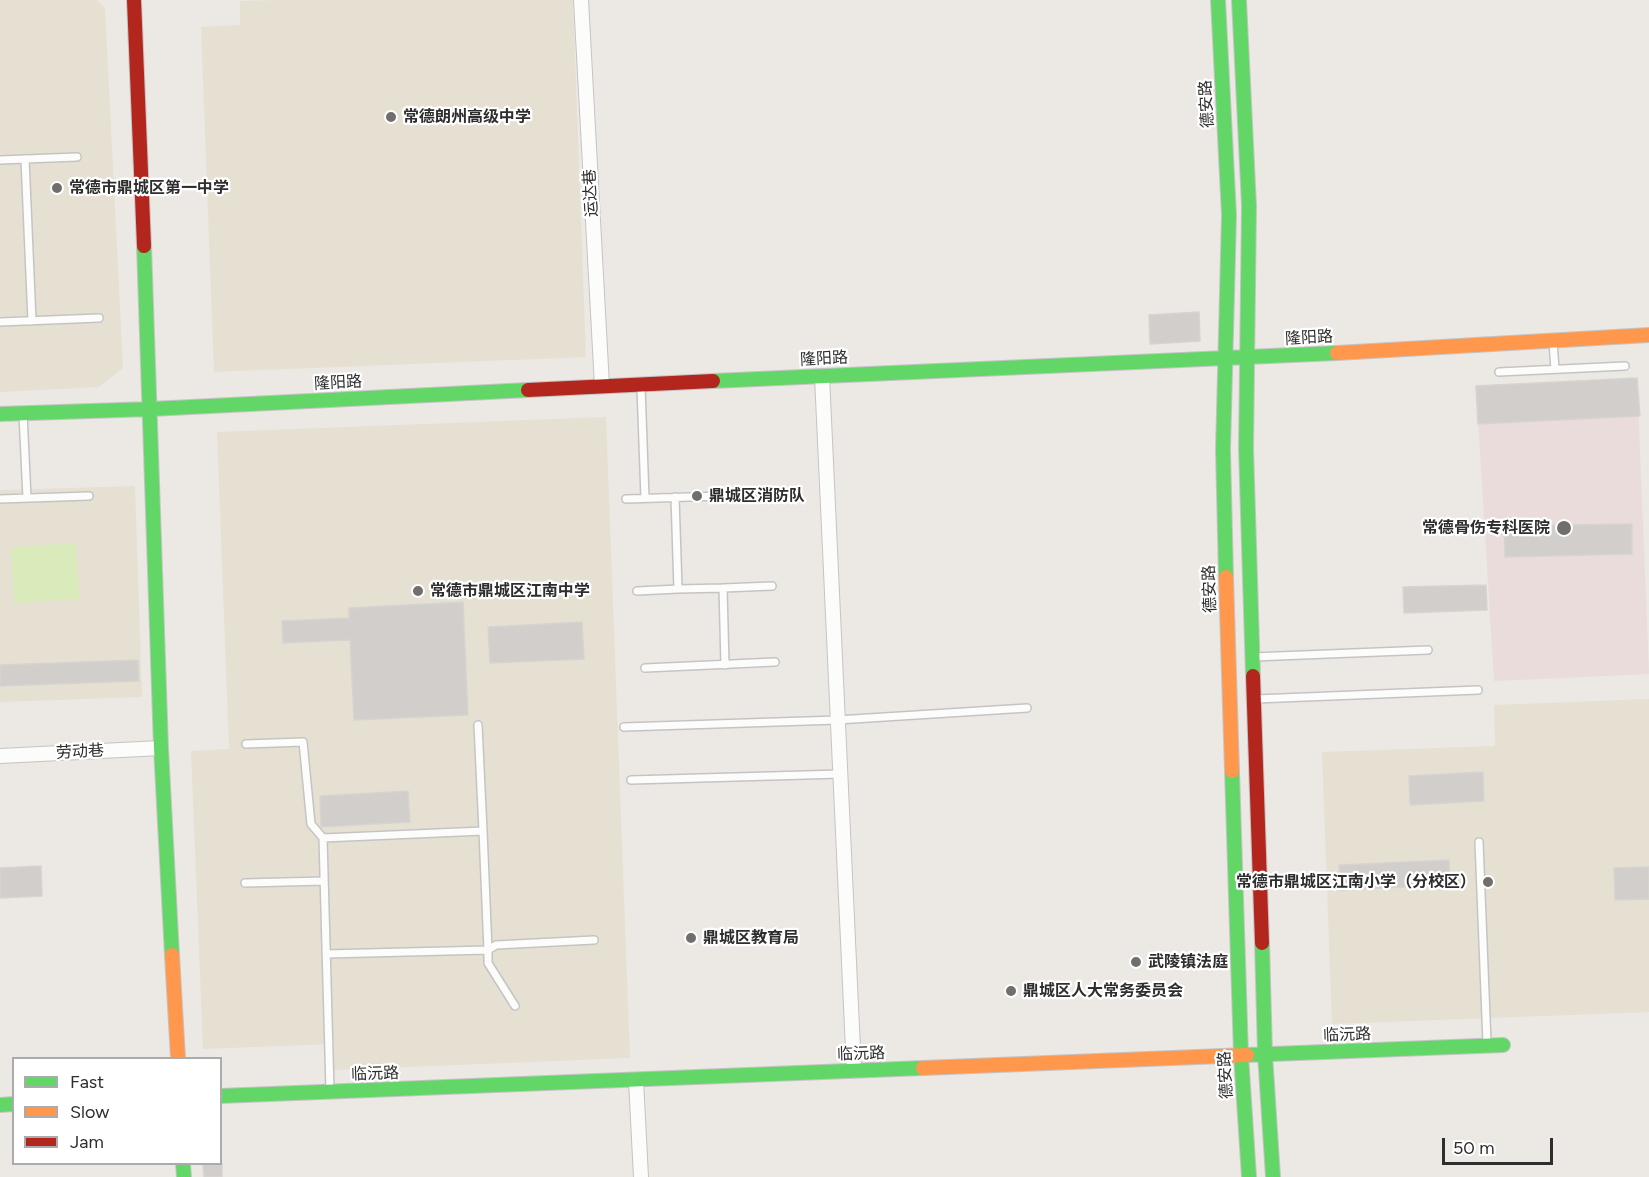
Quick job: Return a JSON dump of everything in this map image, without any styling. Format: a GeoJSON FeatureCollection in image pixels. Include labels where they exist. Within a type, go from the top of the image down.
{"type":"FeatureCollection","features":[{"type":"Feature","properties":{"kind":"street"},"geometry":{"type":"LineString","coordinates":[[134,0],[151,409],[161,748],[178,1057]]}},
{"type":"Feature","properties":{"kind":"street","name":"运达巷"},"geometry":{"type":"LineString","coordinates":[[580,0],[602,386]]}},
{"type":"Feature","properties":{"kind":"street","name":"德安路"},"geometry":{"type":"LineString","coordinates":[[1218,0],[1229,215],[1224,461],[1241,1055],[1249,1177]]}},
{"type":"Feature","properties":{"kind":"street"},"geometry":{"type":"LineString","coordinates":[[1239,0],[1249,206],[1246,448],[1265,1054],[1273,1177]]}},
{"type":"Feature","properties":{"kind":"street","name":"隆阳路"},"geometry":{"type":"LineString","coordinates":[[0,414],[1247,358],[1649,335]]}},
{"type":"Feature","properties":{"kind":"street"},"geometry":{"type":"LineString","coordinates":[[822,376],[854,1071]]}},
{"type":"Feature","properties":{"kind":"street","name":"劳动巷"},"geometry":{"type":"LineString","coordinates":[[0,756],[161,748]]}},
{"type":"Feature","properties":{"kind":"street","name":"临沅路"},"geometry":{"type":"LineString","coordinates":[[222,1096],[1503,1045]]}},
{"type":"Feature","properties":{"kind":"street"},"geometry":{"type":"LineString","coordinates":[[636,1080],[641,1177]]}},
{"type":"Feature","properties":{"kind":"lane"},"geometry":{"type":"LineString","coordinates":[[0,160],[77,157]]}},
{"type":"Feature","properties":{"kind":"lane"},"geometry":{"type":"LineString","coordinates":[[25,159],[32,321]]}},
{"type":"Feature","properties":{"kind":"lane"},"geometry":{"type":"LineString","coordinates":[[0,322],[99,318]]}},
{"type":"Feature","properties":{"kind":"lane"},"geometry":{"type":"LineString","coordinates":[[1553,340],[1555,369]]}},
{"type":"Feature","properties":{"kind":"lane"},"geometry":{"type":"LineString","coordinates":[[1499,372],[1625,366]]}},
{"type":"Feature","properties":{"kind":"lane"},"geometry":{"type":"LineString","coordinates":[[640,384],[645,498]]}},
{"type":"Feature","properties":{"kind":"lane"},"geometry":{"type":"LineString","coordinates":[[23,413],[27,498]]}},
{"type":"Feature","properties":{"kind":"lane"},"geometry":{"type":"LineString","coordinates":[[626,499],[752,495]]}},
{"type":"Feature","properties":{"kind":"lane"},"geometry":{"type":"LineString","coordinates":[[0,499],[89,496]]}},
{"type":"Feature","properties":{"kind":"lane"},"geometry":{"type":"LineString","coordinates":[[675,497],[678,590]]}},
{"type":"Feature","properties":{"kind":"lane"},"geometry":{"type":"LineString","coordinates":[[638,591],[772,586]]}},
{"type":"Feature","properties":{"kind":"lane"},"geometry":{"type":"LineString","coordinates":[[723,588],[725,665]]}},
{"type":"Feature","properties":{"kind":"lane"},"geometry":{"type":"LineString","coordinates":[[1253,657],[1428,650]]}},
{"type":"Feature","properties":{"kind":"lane"},"geometry":{"type":"LineString","coordinates":[[645,668],[775,662]]}},
{"type":"Feature","properties":{"kind":"lane"},"geometry":{"type":"LineString","coordinates":[[1254,699],[1478,690]]}},
{"type":"Feature","properties":{"kind":"lane"},"geometry":{"type":"LineString","coordinates":[[624,727],[837,720],[1027,708]]}},
{"type":"Feature","properties":{"kind":"lane"},"geometry":{"type":"LineString","coordinates":[[478,725],[488,963],[515,1006]]}},
{"type":"Feature","properties":{"kind":"lane"},"geometry":{"type":"LineString","coordinates":[[246,744],[303,742],[311,824],[323,838],[330,1092]]}},
{"type":"Feature","properties":{"kind":"lane"},"geometry":{"type":"LineString","coordinates":[[631,780],[840,774]]}},
{"type":"Feature","properties":{"kind":"lane"},"geometry":{"type":"LineString","coordinates":[[323,838],[483,831]]}},
{"type":"Feature","properties":{"kind":"lane"},"geometry":{"type":"LineString","coordinates":[[1479,842],[1487,1046]]}},
{"type":"Feature","properties":{"kind":"lane"},"geometry":{"type":"LineString","coordinates":[[245,884],[324,881]]}},
{"type":"Feature","properties":{"kind":"lane"},"geometry":{"type":"LineString","coordinates":[[326,954],[488,950],[496,945],[594,940]]}},
{"type":"Feature","properties":{"kind":"shaded area","name":"常德市鼎城区第一中学"},"geometry":{"type":"Polygon","coordinates":[[[0,0],[97,0],[105,8],[123,368],[99,387],[0,392],[0,0]]]}},
{"type":"Feature","properties":{"kind":"shaded area","name":"常德朗州高级中学"},"geometry":{"type":"Polygon","coordinates":[[[573,0],[586,357],[214,372],[201,27],[240,25],[240,1],[573,0]]]}},
{"type":"Feature","properties":{"kind":"shaded area","name":"常德骨伤专科医院"},"geometry":{"type":"Polygon","coordinates":[[[1637,378],[1649,674],[1494,681],[1476,386],[1637,378]]]}},
{"type":"Feature","properties":{"kind":"shaded area","name":"常德市鼎城区江南中学"},"geometry":{"type":"Polygon","coordinates":[[[606,417],[630,1058],[332,1070],[331,1044],[203,1049],[191,751],[229,749],[217,432],[606,417]]]}},
{"type":"Feature","properties":{"kind":"shaded area"},"geometry":{"type":"Polygon","coordinates":[[[135,486],[142,697],[0,702],[0,490],[135,486]]]}},
{"type":"Feature","properties":{"kind":"shaded area","name":"常德市鼎城区江南小学（分校区）"},"geometry":{"type":"Polygon","coordinates":[[[1649,699],[1649,1012],[1332,1024],[1322,752],[1495,746],[1494,705],[1649,699]]]}},
{"type":"Feature","properties":{"kind":"green space"},"geometry":{"type":"Polygon","coordinates":[[[76,543],[79,599],[14,603],[11,547],[76,543]]]}},
{"type":"Feature","properties":{"kind":"building"},"geometry":{"type":"Polygon","coordinates":[[[1199,312],[1200,341],[1150,344],[1149,315],[1199,312]]]}},
{"type":"Feature","properties":{"kind":"building"},"geometry":{"type":"Polygon","coordinates":[[[1637,378],[1640,416],[1478,424],[1476,386],[1637,378]]]}},
{"type":"Feature","properties":{"kind":"building"},"geometry":{"type":"Polygon","coordinates":[[[1632,524],[1632,554],[1505,557],[1504,526],[1632,524]]]}},
{"type":"Feature","properties":{"kind":"building"},"geometry":{"type":"Polygon","coordinates":[[[1486,585],[1487,610],[1404,613],[1403,587],[1486,585]]]}},
{"type":"Feature","properties":{"kind":"building"},"geometry":{"type":"Polygon","coordinates":[[[463,602],[468,715],[354,720],[350,640],[283,643],[282,621],[349,618],[349,608],[463,602]]]}},
{"type":"Feature","properties":{"kind":"building"},"geometry":{"type":"Polygon","coordinates":[[[582,622],[584,659],[490,663],[488,627],[582,622]]]}},
{"type":"Feature","properties":{"kind":"building"},"geometry":{"type":"Polygon","coordinates":[[[138,660],[139,681],[0,686],[0,665],[138,660]]]}},
{"type":"Feature","properties":{"kind":"building"},"geometry":{"type":"Polygon","coordinates":[[[1483,772],[1484,801],[1410,805],[1409,776],[1483,772]]]}},
{"type":"Feature","properties":{"kind":"building"},"geometry":{"type":"Polygon","coordinates":[[[408,791],[410,822],[321,827],[320,796],[408,791]]]}},
{"type":"Feature","properties":{"kind":"building"},"geometry":{"type":"Polygon","coordinates":[[[1449,860],[1450,885],[1340,890],[1339,865],[1449,860]]]}},
{"type":"Feature","properties":{"kind":"building"},"geometry":{"type":"Polygon","coordinates":[[[41,866],[42,896],[0,898],[0,868],[41,866]]]}},
{"type":"Feature","properties":{"kind":"building"},"geometry":{"type":"Polygon","coordinates":[[[1649,867],[1649,899],[1615,900],[1614,868],[1649,867]]]}},
{"type":"Feature","properties":{"kind":"building"},"geometry":{"type":"Polygon","coordinates":[[[203,1165],[222,1165],[222,1177],[204,1177],[203,1165]]]}},
{"type":"Feature","properties":{"kind":"traffic: fast"},"geometry":{"type":"LineString","coordinates":[[1218,0],[1229,215],[1223,450],[1226,577]]}},
{"type":"Feature","properties":{"kind":"traffic: fast"},"geometry":{"type":"LineString","coordinates":[[1239,0],[1249,206],[1246,448],[1253,676]]}},
{"type":"Feature","properties":{"kind":"traffic: fast"},"geometry":{"type":"LineString","coordinates":[[144,246],[161,748],[172,955]]}},
{"type":"Feature","properties":{"kind":"traffic: fast"},"geometry":{"type":"LineString","coordinates":[[713,381],[1337,353]]}},
{"type":"Feature","properties":{"kind":"traffic: fast"},"geometry":{"type":"LineString","coordinates":[[0,414],[151,409],[528,390]]}},
{"type":"Feature","properties":{"kind":"traffic: fast"},"geometry":{"type":"LineString","coordinates":[[1232,771],[1241,1055],[1249,1177]]}},
{"type":"Feature","properties":{"kind":"traffic: fast"},"geometry":{"type":"LineString","coordinates":[[1262,943],[1265,1054],[1273,1177]]}},
{"type":"Feature","properties":{"kind":"traffic: fast"},"geometry":{"type":"LineString","coordinates":[[1247,1055],[1503,1045]]}},
{"type":"Feature","properties":{"kind":"traffic: fast"},"geometry":{"type":"LineString","coordinates":[[222,1096],[923,1068]]}},
{"type":"Feature","properties":{"kind":"traffic: fast"},"geometry":{"type":"LineString","coordinates":[[0,1105],[12,1104]]}},
{"type":"Feature","properties":{"kind":"traffic: fast"},"geometry":{"type":"LineString","coordinates":[[183,1165],[184,1177]]}},
{"type":"Feature","properties":{"kind":"traffic: slow"},"geometry":{"type":"LineString","coordinates":[[1337,353],[1649,335]]}},
{"type":"Feature","properties":{"kind":"traffic: slow"},"geometry":{"type":"LineString","coordinates":[[1226,577],[1232,771]]}},
{"type":"Feature","properties":{"kind":"traffic: slow"},"geometry":{"type":"LineString","coordinates":[[172,955],[178,1057]]}},
{"type":"Feature","properties":{"kind":"traffic: slow"},"geometry":{"type":"LineString","coordinates":[[923,1068],[1247,1055]]}},
{"type":"Feature","properties":{"kind":"traffic: jam"},"geometry":{"type":"LineString","coordinates":[[134,0],[144,246]]}},
{"type":"Feature","properties":{"kind":"traffic: jam"},"geometry":{"type":"LineString","coordinates":[[528,390],[713,381]]}},
{"type":"Feature","properties":{"kind":"traffic: jam"},"geometry":{"type":"LineString","coordinates":[[1253,676],[1262,943]]}},
{"type":"Feature","properties":{"kind":"place","name":"常德朗州高级中学"},"geometry":{"type":"Point","coordinates":[391,117]}},
{"type":"Feature","properties":{"kind":"place","name":"常德市鼎城区第一中学"},"geometry":{"type":"Point","coordinates":[57,188]}},
{"type":"Feature","properties":{"kind":"place","name":"鼎城区消防队"},"geometry":{"type":"Point","coordinates":[697,496]}},
{"type":"Feature","properties":{"kind":"place","name":"常德骨伤专科医院"},"geometry":{"type":"Point","coordinates":[1564,528]}},
{"type":"Feature","properties":{"kind":"place","name":"常德市鼎城区江南中学"},"geometry":{"type":"Point","coordinates":[418,591]}},
{"type":"Feature","properties":{"kind":"place","name":"常德市鼎城区江南小学（分校区）"},"geometry":{"type":"Point","coordinates":[1488,882]}},
{"type":"Feature","properties":{"kind":"place","name":"鼎城区教育局"},"geometry":{"type":"Point","coordinates":[691,938]}},
{"type":"Feature","properties":{"kind":"place","name":"武陵镇法庭"},"geometry":{"type":"Point","coordinates":[1136,962]}},
{"type":"Feature","properties":{"kind":"place","name":"鼎城区人大常务委员会"},"geometry":{"type":"Point","coordinates":[1011,991]}}]}
